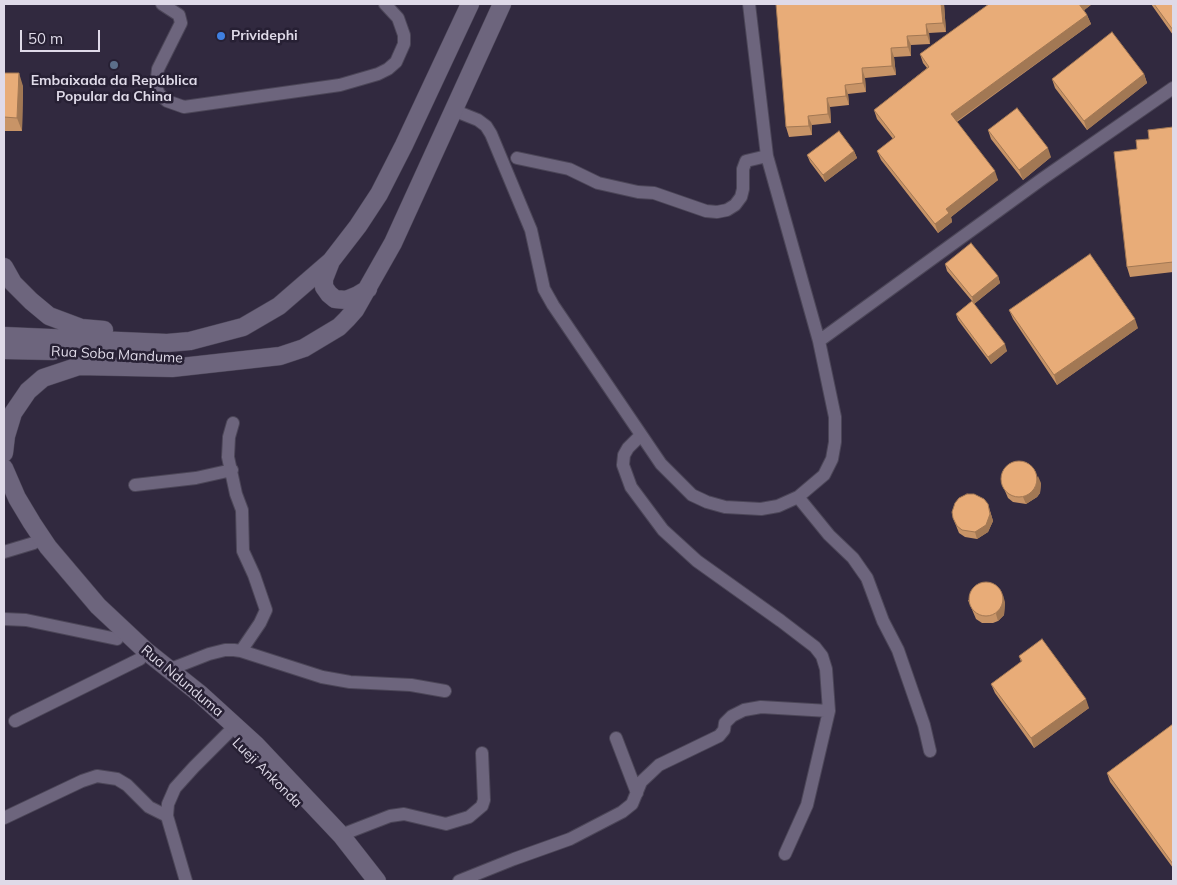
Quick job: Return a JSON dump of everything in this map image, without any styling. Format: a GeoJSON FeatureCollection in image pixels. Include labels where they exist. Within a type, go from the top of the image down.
{"type":"FeatureCollection","features":[{"type":"Feature","properties":{"kind":"main road"},"geometry":{"type":"LineString","coordinates":[[4,336],[167,343],[190,341],[243,327],[279,306],[331,261],[358,226],[383,186],[404,145],[470,4]]}},
{"type":"Feature","properties":{"kind":"main road"},"geometry":{"type":"LineString","coordinates":[[4,453],[6,436],[13,413],[28,390],[43,378],[79,366],[172,368],[280,356],[304,348],[338,327],[347,319],[355,310],[393,243],[502,4]]}},
{"type":"Feature","properties":{"kind":"main road"},"geometry":{"type":"LineString","coordinates":[[331,261],[324,279],[324,287],[328,294],[335,299],[346,300],[368,288]]}},
{"type":"Feature","properties":{"kind":"main road"},"geometry":{"type":"LineString","coordinates":[[4,267],[12,283],[49,316],[81,328],[138,333],[184,331],[232,321],[274,302],[317,273]]}},
{"type":"Feature","properties":{"kind":"main road","name":"Rua Soba Mandume"},"geometry":{"type":"LineString","coordinates":[[4,350],[99,353],[231,362]]}},
{"type":"Feature","properties":{"kind":"main road","name":"Rua Ndunduma"},"geometry":{"type":"LineString","coordinates":[[4,468],[17,498],[48,547],[98,606],[168,670],[200,694],[256,745],[342,835],[377,881]]}},
{"type":"Feature","properties":{"kind":"main road","name":"Lueji Ankonda"},"geometry":{"type":"LineString","coordinates":[[4,496],[34,544],[58,575],[116,639],[247,750],[288,792],[363,881]]}},
{"type":"Feature","properties":{"kind":"street"},"geometry":{"type":"LineString","coordinates":[[162,4],[180,15],[181,24],[158,69],[156,86],[159,94],[167,100],[184,107],[340,85],[378,74],[388,69],[396,62],[404,44],[404,34],[398,18],[385,4]]}},
{"type":"Feature","properties":{"kind":"street"},"geometry":{"type":"LineString","coordinates":[[453,110],[478,120],[486,126],[491,134],[531,230],[544,289],[661,464],[692,495],[707,502],[724,507],[761,509],[778,506],[798,496],[824,476],[832,459],[835,442],[835,418],[819,341],[767,156],[749,4]]}},
{"type":"Feature","properties":{"kind":"street"},"geometry":{"type":"LineString","coordinates":[[819,341],[1042,179],[1173,88]]}},
{"type":"Feature","properties":{"kind":"street"},"geometry":{"type":"LineString","coordinates":[[517,158],[569,169],[598,183],[638,192],[654,193],[706,211],[717,212],[727,210],[735,205],[741,197],[743,169],[746,161],[767,156]]}},
{"type":"Feature","properties":{"kind":"street"},"geometry":{"type":"LineString","coordinates":[[233,423],[228,457],[236,494],[242,510],[243,551],[254,575],[266,610],[260,623],[241,651]]}},
{"type":"Feature","properties":{"kind":"street"},"geometry":{"type":"LineString","coordinates":[[641,435],[628,448],[624,455],[623,465],[631,487],[663,530],[683,549],[815,647],[822,656],[826,669],[829,711],[808,805],[784,854]]}},
{"type":"Feature","properties":{"kind":"street"},"geometry":{"type":"LineString","coordinates":[[135,485],[196,478],[232,470]]}},
{"type":"Feature","properties":{"kind":"street"},"geometry":{"type":"LineString","coordinates":[[798,496],[829,535],[854,558],[867,578],[883,620],[898,650],[924,725],[930,751]]}},
{"type":"Feature","properties":{"kind":"street"},"geometry":{"type":"LineString","coordinates":[[4,552],[34,544]]}},
{"type":"Feature","properties":{"kind":"street"},"geometry":{"type":"LineString","coordinates":[[4,619],[26,620],[116,639]]}},
{"type":"Feature","properties":{"kind":"street"},"geometry":{"type":"LineString","coordinates":[[168,670],[209,654],[225,650],[241,651],[322,677],[350,682],[411,685],[445,691]]}},
{"type":"Feature","properties":{"kind":"street"},"geometry":{"type":"LineString","coordinates":[[15,721],[140,659]]}},
{"type":"Feature","properties":{"kind":"street"},"geometry":{"type":"LineString","coordinates":[[459,881],[514,858],[570,839],[622,812],[632,804],[641,782],[659,765],[719,736],[724,730],[725,722],[744,710],[761,707],[829,711]]}},
{"type":"Feature","properties":{"kind":"street"},"geometry":{"type":"LineString","coordinates":[[186,881],[167,816],[168,804],[175,788],[228,733]]}},
{"type":"Feature","properties":{"kind":"street"},"geometry":{"type":"LineString","coordinates":[[616,738],[637,793]]}},
{"type":"Feature","properties":{"kind":"street"},"geometry":{"type":"LineString","coordinates":[[342,835],[390,816],[404,814],[446,824],[469,817],[482,806],[484,800],[482,754]]}},
{"type":"Feature","properties":{"kind":"street"},"geometry":{"type":"LineString","coordinates":[[4,818],[97,776],[117,779],[149,807],[167,816]]}},
{"type":"Feature","properties":{"kind":"building"},"geometry":{"type":"Polygon","coordinates":[[[776,4],[941,4],[943,23],[926,24],[927,35],[907,36],[908,47],[891,48],[892,66],[862,68],[863,83],[845,85],[846,96],[827,98],[828,114],[808,116],[809,126],[786,127],[776,4]]]}},
{"type":"Feature","properties":{"kind":"building"},"geometry":{"type":"Polygon","coordinates":[[[989,4],[1079,4],[1087,15],[951,114],[995,171],[946,209],[949,213],[935,224],[877,151],[895,137],[874,110],[929,67],[920,54],[989,4]]]}},
{"type":"Feature","properties":{"kind":"building"},"geometry":{"type":"Polygon","coordinates":[[[1154,4],[1173,4],[1173,30],[1154,4]]]}},
{"type":"Feature","properties":{"kind":"building"},"geometry":{"type":"Polygon","coordinates":[[[1112,32],[1144,74],[1084,121],[1052,79],[1112,32]]]}},
{"type":"Feature","properties":{"kind":"building"},"geometry":{"type":"Polygon","coordinates":[[[4,73],[19,73],[17,118],[4,117],[4,73]]]}},
{"type":"Feature","properties":{"kind":"building"},"geometry":{"type":"Polygon","coordinates":[[[1017,108],[1048,148],[1019,170],[988,130],[1017,108]]]}},
{"type":"Feature","properties":{"kind":"building"},"geometry":{"type":"Polygon","coordinates":[[[1173,127],[1173,262],[1127,267],[1114,152],[1137,149],[1136,140],[1149,139],[1148,130],[1173,127]]]}},
{"type":"Feature","properties":{"kind":"building"},"geometry":{"type":"Polygon","coordinates":[[[839,131],[854,151],[823,175],[807,155],[839,131]]]}},
{"type":"Feature","properties":{"kind":"building"},"geometry":{"type":"Polygon","coordinates":[[[971,243],[998,276],[972,297],[945,264],[971,243]]]}},
{"type":"Feature","properties":{"kind":"building"},"geometry":{"type":"Polygon","coordinates":[[[1090,254],[1135,319],[1054,375],[1009,310],[1090,254]]]}},
{"type":"Feature","properties":{"kind":"building"},"geometry":{"type":"Polygon","coordinates":[[[972,301],[1005,344],[988,357],[956,314],[972,301]]]}},
{"type":"Feature","properties":{"kind":"building"},"geometry":{"type":"Polygon","coordinates":[[[1019,461],[1026,462],[1032,466],[1036,472],[1036,486],[1032,492],[1026,496],[1019,497],[1012,496],[1006,492],[1002,486],[1001,479],[1002,472],[1006,466],[1012,462],[1019,461]]]}},
{"type":"Feature","properties":{"kind":"building"},"geometry":{"type":"Polygon","coordinates":[[[967,494],[974,494],[984,499],[988,504],[990,514],[986,525],[975,532],[962,530],[957,526],[953,518],[952,512],[955,503],[959,498],[967,494]]]}},
{"type":"Feature","properties":{"kind":"building"},"geometry":{"type":"Polygon","coordinates":[[[986,582],[998,587],[1003,599],[998,611],[986,616],[974,611],[969,599],[974,587],[986,582]]]}},
{"type":"Feature","properties":{"kind":"building"},"geometry":{"type":"Polygon","coordinates":[[[1042,639],[1086,699],[1031,738],[991,684],[1022,661],[1019,656],[1042,639]]]}},
{"type":"Feature","properties":{"kind":"building"},"geometry":{"type":"Polygon","coordinates":[[[1173,724],[1173,864],[1107,773],[1173,724]]]}},
{"type":"Feature","properties":{"kind":"place","name":"Prividephi"},"geometry":{"type":"Point","coordinates":[221,36]}},
{"type":"Feature","properties":{"kind":"place","name":"Embaixada da República Popular da China"},"geometry":{"type":"Point","coordinates":[114,65]}}]}
